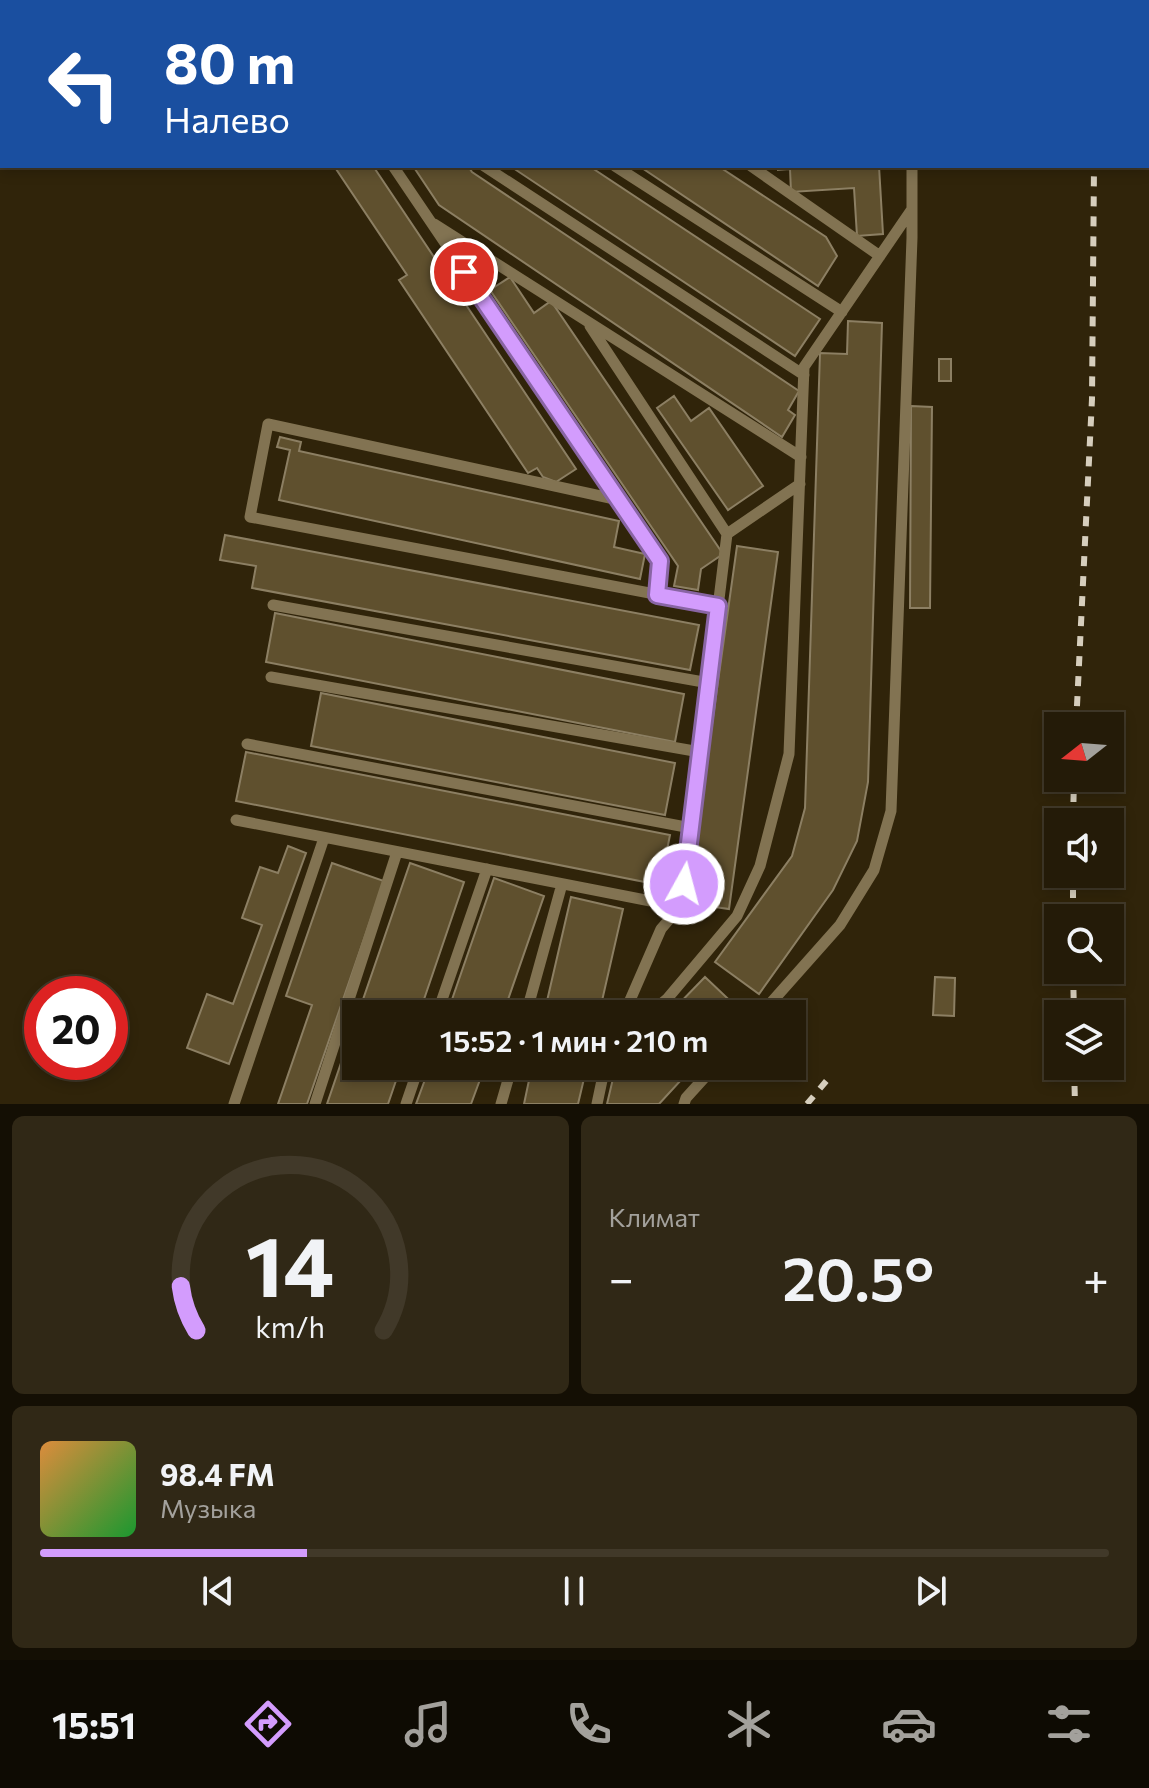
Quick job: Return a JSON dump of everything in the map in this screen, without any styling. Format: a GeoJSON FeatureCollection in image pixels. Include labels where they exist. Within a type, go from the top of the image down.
{"type":"FeatureCollection","features":[{"type":"Feature","properties":{"kind":"lane"},"geometry":{"type":"LineString","coordinates":[[394,168],[660,561],[657,595]]}},
{"type":"Feature","properties":{"kind":"lane"},"geometry":{"type":"LineString","coordinates":[[487,168],[804,375]]}},
{"type":"Feature","properties":{"kind":"lane"},"geometry":{"type":"LineString","coordinates":[[618,168],[842,312]]}},
{"type":"Feature","properties":{"kind":"lane"},"geometry":{"type":"LineString","coordinates":[[754,168],[880,256]]}},
{"type":"Feature","properties":{"kind":"lane"},"geometry":{"type":"LineString","coordinates":[[773,1000],[840,925],[874,870],[891,811],[912,168]]}},
{"type":"Feature","properties":{"kind":"lane"},"geometry":{"type":"LineString","coordinates":[[666,1000],[737,916],[760,866],[789,754],[804,367],[912,208]]}},
{"type":"Feature","properties":{"kind":"lane"},"geometry":{"type":"LineString","coordinates":[[430,221],[801,457]]}},
{"type":"Feature","properties":{"kind":"lane"},"geometry":{"type":"LineString","coordinates":[[588,322],[727,534],[684,884],[673,915],[661,929],[630,1000]]}},
{"type":"Feature","properties":{"kind":"lane"},"geometry":{"type":"LineString","coordinates":[[619,500],[268,424],[250,517],[718,606]]}},
{"type":"Feature","properties":{"kind":"lane"},"geometry":{"type":"LineString","coordinates":[[727,534],[800,484]]}},
{"type":"Feature","properties":{"kind":"lane"},"geometry":{"type":"LineString","coordinates":[[273,605],[709,683]]}},
{"type":"Feature","properties":{"kind":"lane"},"geometry":{"type":"LineString","coordinates":[[271,677],[700,752]]}},
{"type":"Feature","properties":{"kind":"lane"},"geometry":{"type":"LineString","coordinates":[[247,744],[691,828]]}},
{"type":"Feature","properties":{"kind":"lane"},"geometry":{"type":"LineString","coordinates":[[236,820],[676,906]]}},
{"type":"Feature","properties":{"kind":"lane"},"geometry":{"type":"LineString","coordinates":[[234,1104],[324,838]]}},
{"type":"Feature","properties":{"kind":"lane"},"geometry":{"type":"LineString","coordinates":[[315,1104],[397,852]]}},
{"type":"Feature","properties":{"kind":"lane"},"geometry":{"type":"LineString","coordinates":[[442,1000],[487,869]]}},
{"type":"Feature","properties":{"kind":"lane"},"geometry":{"type":"LineString","coordinates":[[530,1000],[562,884]]}},
{"type":"Feature","properties":{"kind":"lane"},"geometry":{"type":"LineString","coordinates":[[406,1104],[414,1080]]}},
{"type":"Feature","properties":{"kind":"lane"},"geometry":{"type":"LineString","coordinates":[[501,1104],[508,1080]]}},
{"type":"Feature","properties":{"kind":"lane"},"geometry":{"type":"LineString","coordinates":[[597,1104],[602,1080]]}},
{"type":"Feature","properties":{"kind":"lane"},"geometry":{"type":"LineString","coordinates":[[684,1104],[702,1080]]}},
{"type":"Feature","properties":{"kind":"building"},"geometry":{"type":"Polygon","coordinates":[[[335,168],[374,168],[576,469],[556,482],[543,477],[537,468],[528,473],[399,280],[407,275],[335,168]]]}},
{"type":"Feature","properties":{"kind":"building"},"geometry":{"type":"Polygon","coordinates":[[[414,168],[469,168],[799,391],[788,410],[795,415],[782,437],[439,205],[414,168]]]}},
{"type":"Feature","properties":{"kind":"building"},"geometry":{"type":"Polygon","coordinates":[[[513,168],[592,168],[820,319],[795,356],[513,168]]]}},
{"type":"Feature","properties":{"kind":"building"},"geometry":{"type":"Polygon","coordinates":[[[642,168],[721,168],[826,237],[837,256],[818,286],[642,168]]]}},
{"type":"Feature","properties":{"kind":"building"},"geometry":{"type":"Polygon","coordinates":[[[778,168],[879,168],[883,234],[857,236],[854,188],[791,192],[790,169],[778,168]]]}},
{"type":"Feature","properties":{"kind":"building"},"geometry":{"type":"Polygon","coordinates":[[[510,277],[534,313],[551,301],[723,554],[701,569],[698,590],[674,586],[678,566],[490,290],[510,277]]]}},
{"type":"Feature","properties":{"kind":"building"},"geometry":{"type":"Polygon","coordinates":[[[848,321],[882,323],[868,782],[857,841],[833,890],[759,994],[715,962],[792,856],[805,808],[820,353],[847,354],[848,321]]]}},
{"type":"Feature","properties":{"kind":"building"},"geometry":{"type":"Polygon","coordinates":[[[939,359],[951,359],[951,381],[939,381],[939,359]]]}},
{"type":"Feature","properties":{"kind":"building"},"geometry":{"type":"Polygon","coordinates":[[[674,396],[691,421],[709,408],[763,486],[728,510],[657,408],[674,396]]]}},
{"type":"Feature","properties":{"kind":"building"},"geometry":{"type":"Polygon","coordinates":[[[911,406],[932,407],[930,608],[910,608],[911,406]]]}},
{"type":"Feature","properties":{"kind":"building"},"geometry":{"type":"Polygon","coordinates":[[[280,437],[301,442],[299,451],[619,521],[614,547],[645,554],[640,579],[279,500],[290,450],[277,447],[280,437]]]}},
{"type":"Feature","properties":{"kind":"building"},"geometry":{"type":"Polygon","coordinates":[[[225,535],[699,625],[690,670],[252,588],[256,566],[220,560],[225,535]]]}},
{"type":"Feature","properties":{"kind":"building"},"geometry":{"type":"Polygon","coordinates":[[[737,546],[778,552],[729,909],[687,903],[737,546]]]}},
{"type":"Feature","properties":{"kind":"building"},"geometry":{"type":"Polygon","coordinates":[[[275,613],[684,694],[675,742],[266,662],[275,613]]]}},
{"type":"Feature","properties":{"kind":"building"},"geometry":{"type":"Polygon","coordinates":[[[321,693],[675,763],[665,815],[311,746],[321,693]]]}},
{"type":"Feature","properties":{"kind":"building"},"geometry":{"type":"Polygon","coordinates":[[[246,752],[670,835],[660,885],[236,801],[246,752]]]}},
{"type":"Feature","properties":{"kind":"building"},"geometry":{"type":"Polygon","coordinates":[[[288,846],[306,853],[229,1064],[187,1048],[207,994],[233,1004],[262,925],[242,918],[260,867],[278,873],[288,846]]]}},
{"type":"Feature","properties":{"kind":"building"},"geometry":{"type":"Polygon","coordinates":[[[332,863],[384,881],[307,1104],[278,1104],[312,1005],[286,996],[332,863]]]}},
{"type":"Feature","properties":{"kind":"building"},"geometry":{"type":"Polygon","coordinates":[[[410,863],[464,882],[424,1000],[363,1000],[410,863]]]}},
{"type":"Feature","properties":{"kind":"building"},"geometry":{"type":"Polygon","coordinates":[[[494,878],[544,896],[508,1000],[452,1000],[494,878]]]}},
{"type":"Feature","properties":{"kind":"building"},"geometry":{"type":"Polygon","coordinates":[[[571,897],[623,909],[602,1000],[547,1000],[571,897]]]}},
{"type":"Feature","properties":{"kind":"building"},"geometry":{"type":"Polygon","coordinates":[[[705,977],[729,1000],[683,1000],[705,977]]]}},
{"type":"Feature","properties":{"kind":"building"},"geometry":{"type":"Polygon","coordinates":[[[935,977],[955,978],[954,1016],[933,1015],[935,977]]]}},
{"type":"Feature","properties":{"kind":"building"},"geometry":{"type":"Polygon","coordinates":[[[342,1060],[342,1080],[396,1080],[388,1104],[327,1104],[342,1060]]]}},
{"type":"Feature","properties":{"kind":"building"},"geometry":{"type":"Polygon","coordinates":[[[425,1080],[480,1080],[471,1104],[416,1104],[425,1080]]]}},
{"type":"Feature","properties":{"kind":"building"},"geometry":{"type":"Polygon","coordinates":[[[529,1080],[584,1080],[578,1104],[524,1104],[529,1080]]]}},
{"type":"Feature","properties":{"kind":"building"},"geometry":{"type":"Polygon","coordinates":[[[613,1080],[681,1080],[659,1104],[607,1104],[613,1080]]]}},
{"type":"Feature","properties":{"kind":"railway"},"geometry":{"type":"LineString","coordinates":[[1077,712],[1092,399],[1094,168]]}},
{"type":"Feature","properties":{"kind":"railway"},"geometry":{"type":"LineString","coordinates":[[1073,808],[1074,792]]}},
{"type":"Feature","properties":{"kind":"railway"},"geometry":{"type":"LineString","coordinates":[[1073,888],[1073,904]]}},
{"type":"Feature","properties":{"kind":"railway"},"geometry":{"type":"LineString","coordinates":[[1073,984],[1074,1000]]}},
{"type":"Feature","properties":{"kind":"railway"},"geometry":{"type":"LineString","coordinates":[[807,1104],[828,1079]]}},
{"type":"Feature","properties":{"kind":"railway"},"geometry":{"type":"LineString","coordinates":[[1074,1080],[1075,1104]]}},
{"type":"Feature","properties":{"kind":"route"},"geometry":{"type":"LineString","coordinates":[[464,272],[660,561],[657,595],[718,606],[684,884]]}}]}
